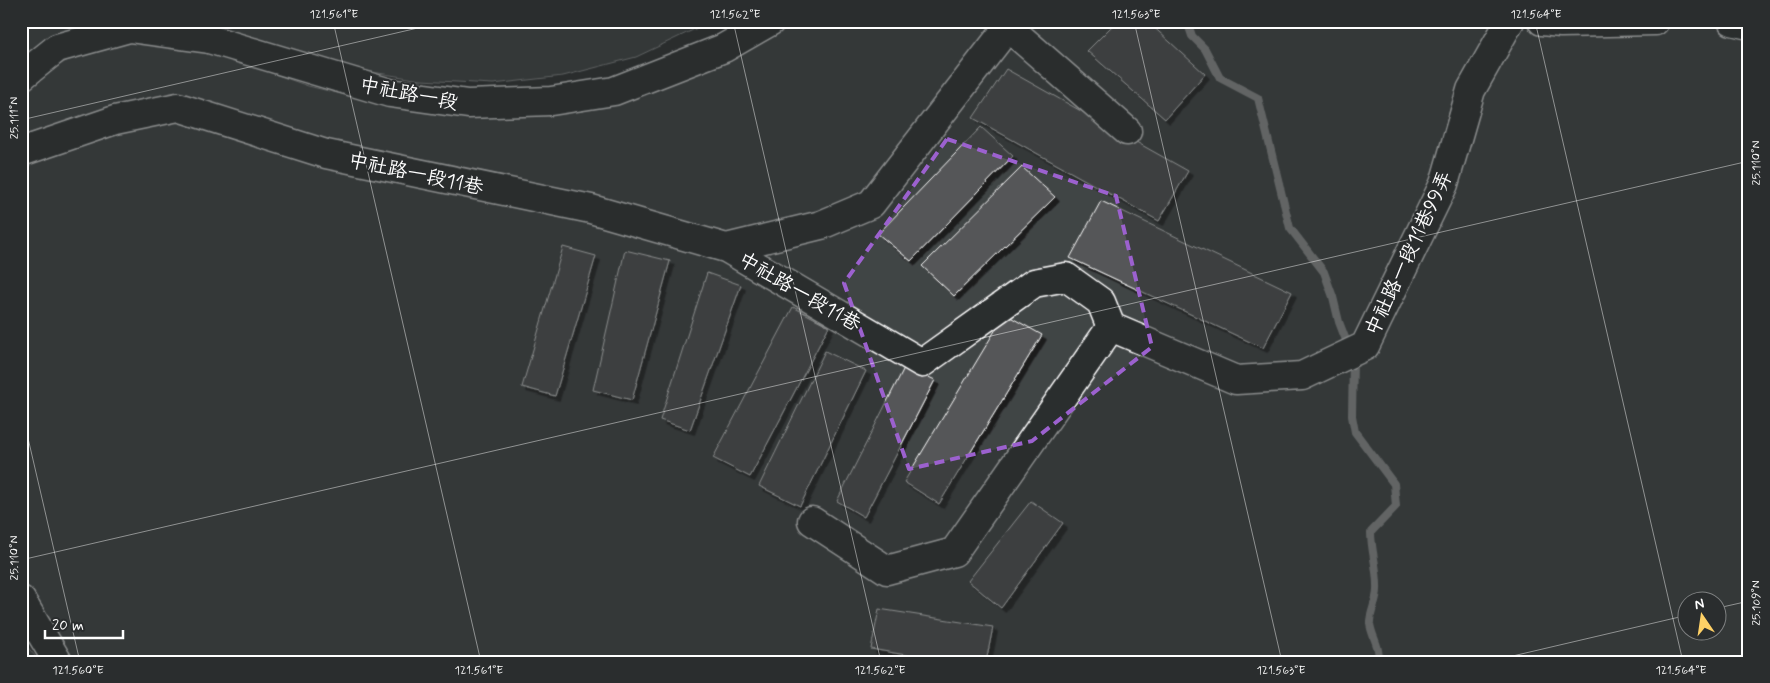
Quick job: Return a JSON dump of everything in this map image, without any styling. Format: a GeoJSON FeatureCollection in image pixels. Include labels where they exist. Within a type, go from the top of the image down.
{"type":"FeatureCollection","features":[{"type":"Feature","properties":{"kind":"street","name":"中社路一段"},"geometry":{"type":"LineString","coordinates":[[21,77],[57,48],[129,28],[209,39],[390,93],[468,104],[550,100],[614,91],[724,48],[771,21]]}},
{"type":"Feature","properties":{"kind":"street","name":"中社路一段11巷99弄"},"geometry":{"type":"LineString","coordinates":[[1112,327],[1236,380],[1302,376],[1365,346],[1444,184],[1471,90],[1510,21]]}},
{"type":"Feature","properties":{"kind":"street"},"geometry":{"type":"LineString","coordinates":[[1542,21],[1562,23],[1655,21]]}},
{"type":"Feature","properties":{"kind":"street"},"geometry":{"type":"LineString","coordinates":[[1732,21],[1749,25]]}},
{"type":"Feature","properties":{"kind":"street"},"geometry":{"type":"LineString","coordinates":[[726,248],[821,225],[871,204],[1008,27],[1127,131]]}},
{"type":"Feature","properties":{"kind":"street","name":"中社路一段11巷"},"geometry":{"type":"LineString","coordinates":[[21,152],[115,120],[178,107],[326,154],[591,209],[726,248],[922,363],[1034,283],[1066,277],[1101,302],[1112,327]]}},
{"type":"Feature","properties":{"kind":"street"},"geometry":{"type":"LineString","coordinates":[[812,521],[888,570],[954,552],[1112,327]]}},
{"type":"Feature","properties":{"kind":"street"},"geometry":{"type":"LineString","coordinates":[[21,600],[58,662]]}},
{"type":"Feature","properties":{"kind":"highlighted area"},"geometry":{"type":"Polygon","coordinates":[[[947,139],[1116,196],[1152,347],[1032,441],[909,469],[844,283],[947,139]]]}},
{"type":"Feature","properties":{"kind":"shaded area"},"geometry":{"type":"Polygon","coordinates":[[[21,21],[712,21],[636,57],[563,76],[493,84],[421,80],[342,67],[265,48],[60,36],[21,57],[21,21]]]}},
{"type":"Feature","properties":{"kind":"shaded area"},"geometry":{"type":"Polygon","coordinates":[[[799,21],[1749,21],[1749,662],[69,662],[21,581],[21,96],[44,74],[75,56],[125,42],[152,40],[202,48],[308,86],[396,107],[617,101],[703,72],[799,21]]]}},
{"type":"Feature","properties":{"kind":"shaded area"},"geometry":{"type":"Polygon","coordinates":[[[21,639],[40,662],[21,662],[21,639]]]}},
{"type":"Feature","properties":{"kind":"building"},"geometry":{"type":"Polygon","coordinates":[[[1117,21],[1147,21],[1205,74],[1165,119],[1087,51],[1117,21]]]}},
{"type":"Feature","properties":{"kind":"building"},"geometry":{"type":"Polygon","coordinates":[[[1006,69],[1188,171],[1159,221],[973,118],[1006,69]]]}},
{"type":"Feature","properties":{"kind":"building"},"geometry":{"type":"Polygon","coordinates":[[[981,127],[1013,156],[911,261],[878,234],[981,127]]]}},
{"type":"Feature","properties":{"kind":"building"},"geometry":{"type":"Polygon","coordinates":[[[1022,167],[1055,197],[954,296],[922,266],[1022,167]]]}},
{"type":"Feature","properties":{"kind":"building"},"geometry":{"type":"Polygon","coordinates":[[[1101,201],[1292,292],[1263,348],[1070,258],[1101,201]]]}},
{"type":"Feature","properties":{"kind":"building"},"geometry":{"type":"Polygon","coordinates":[[[563,247],[596,256],[555,396],[522,387],[563,247]]]}},
{"type":"Feature","properties":{"kind":"building"},"geometry":{"type":"Polygon","coordinates":[[[625,250],[670,261],[632,400],[593,390],[625,250]]]}},
{"type":"Feature","properties":{"kind":"building"},"geometry":{"type":"Polygon","coordinates":[[[707,273],[741,285],[690,430],[660,420],[707,273]]]}},
{"type":"Feature","properties":{"kind":"building"},"geometry":{"type":"Polygon","coordinates":[[[793,307],[829,326],[750,477],[713,458],[793,307]]]}},
{"type":"Feature","properties":{"kind":"building"},"geometry":{"type":"Polygon","coordinates":[[[1005,314],[1042,335],[939,504],[904,482],[1005,314]]]}},
{"type":"Feature","properties":{"kind":"building"},"geometry":{"type":"Polygon","coordinates":[[[825,351],[866,371],[800,506],[759,486],[825,351]]]}},
{"type":"Feature","properties":{"kind":"building"},"geometry":{"type":"Polygon","coordinates":[[[905,366],[935,380],[864,517],[837,501],[905,366]]]}},
{"type":"Feature","properties":{"kind":"building"},"geometry":{"type":"Polygon","coordinates":[[[1031,501],[1063,523],[1001,608],[968,581],[1031,501]]]}},
{"type":"Feature","properties":{"kind":"building"},"geometry":{"type":"Polygon","coordinates":[[[879,609],[993,627],[986,662],[947,662],[871,649],[879,609]]]}},
{"type":"Feature","properties":{"kind":"waterway"},"geometry":{"type":"LineString","coordinates":[[1187,21],[1192,36],[1205,49],[1220,78],[1258,98],[1290,228],[1324,272],[1349,348]]}},
{"type":"Feature","properties":{"kind":"waterway"},"geometry":{"type":"LineString","coordinates":[[1353,359],[1352,416],[1355,432],[1394,484],[1396,506],[1371,532],[1377,590],[1370,624],[1377,647],[1378,662]]}}]}
